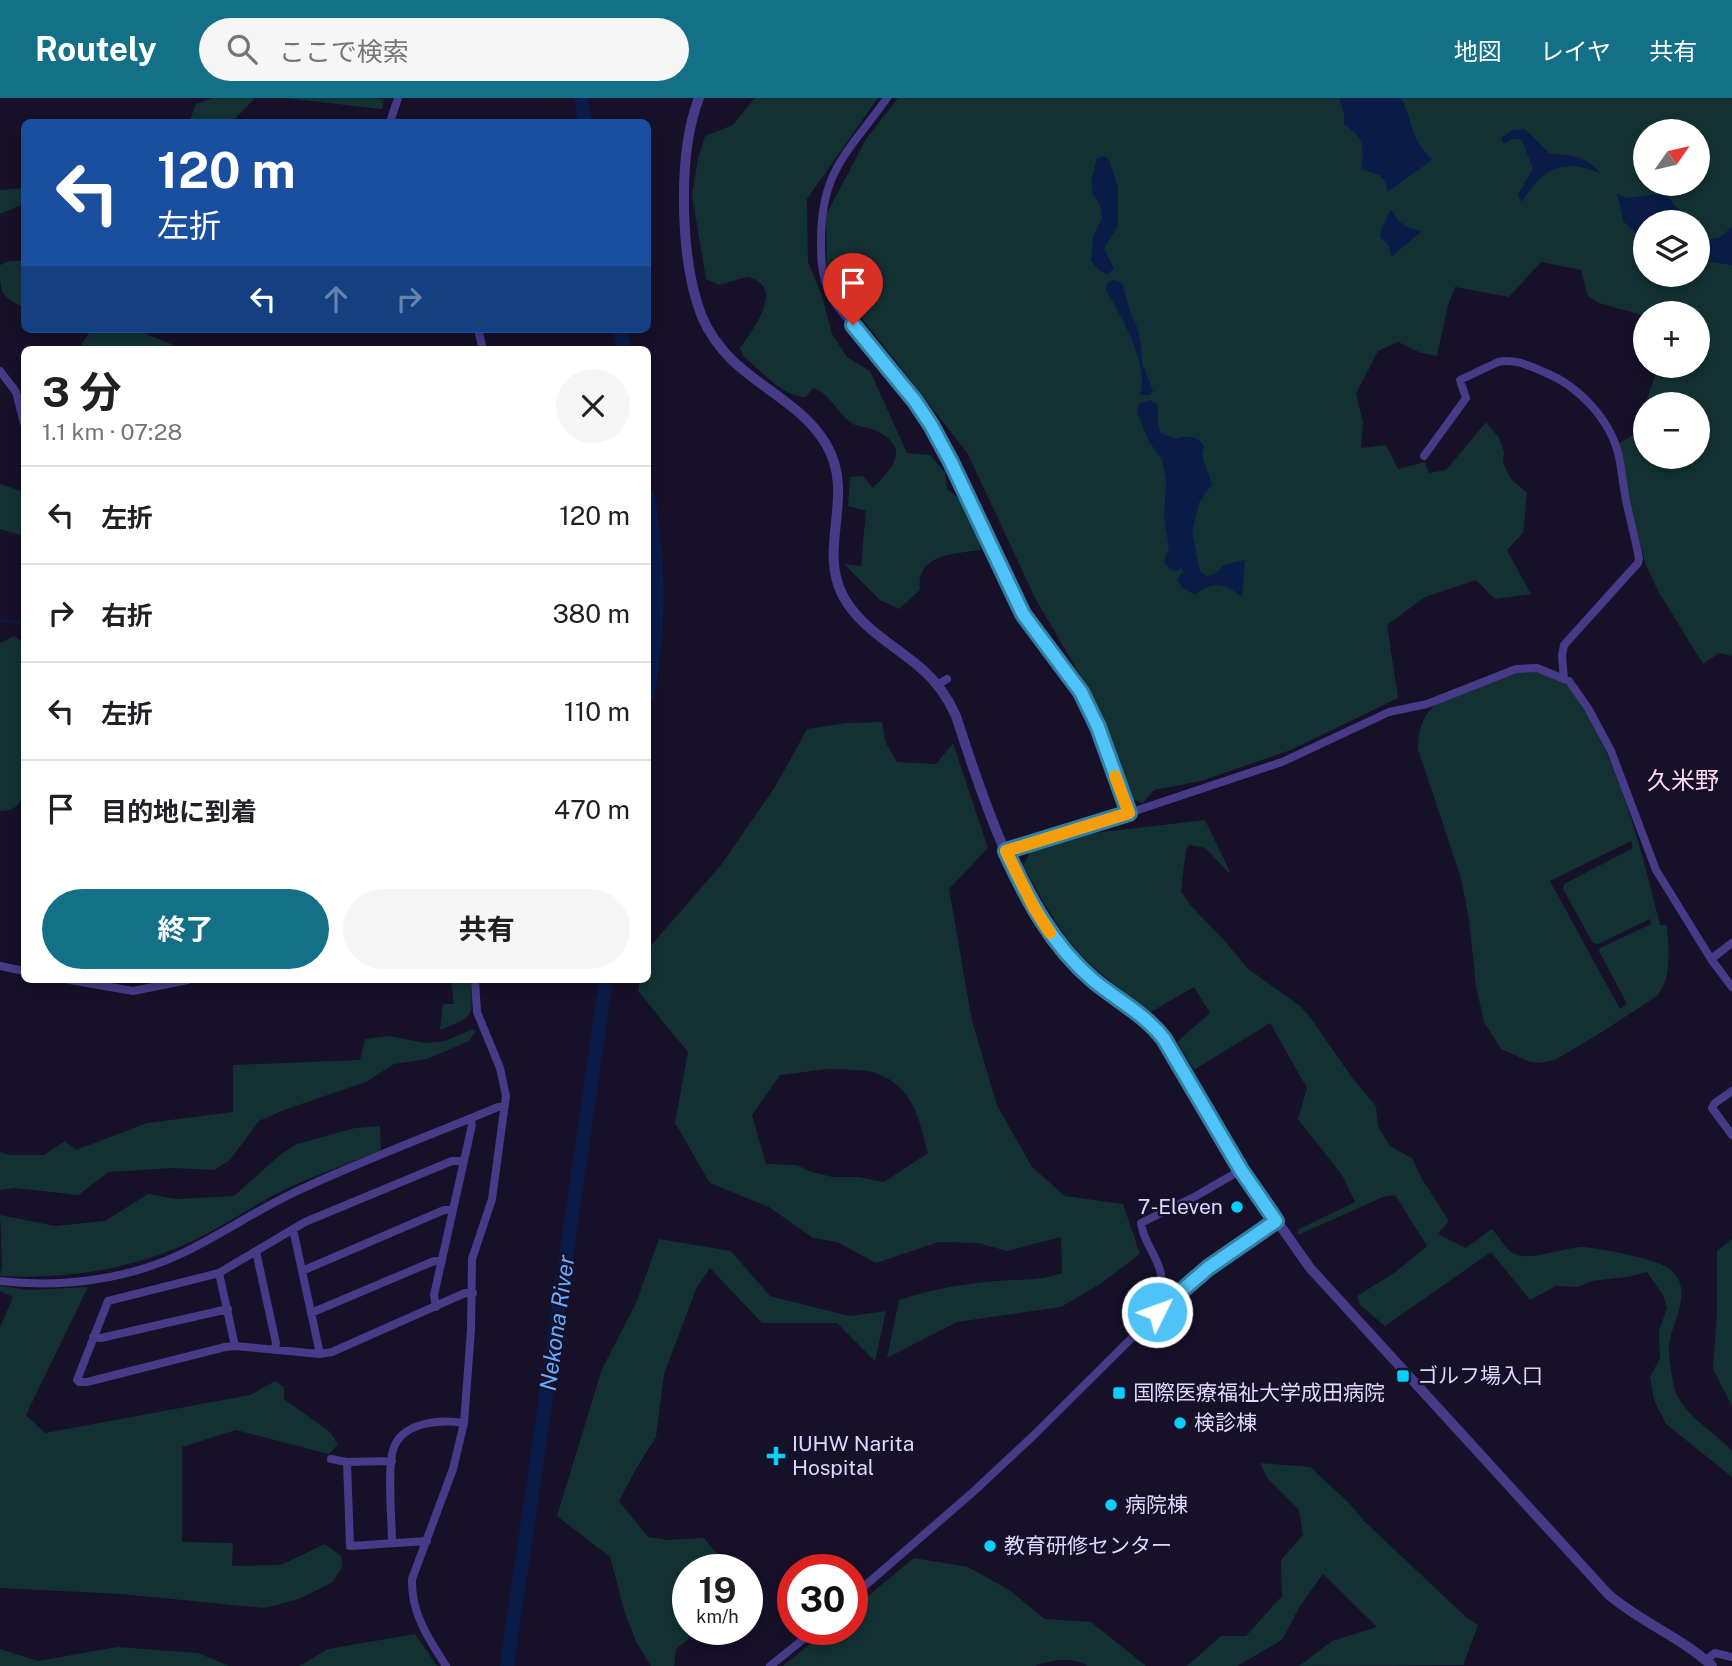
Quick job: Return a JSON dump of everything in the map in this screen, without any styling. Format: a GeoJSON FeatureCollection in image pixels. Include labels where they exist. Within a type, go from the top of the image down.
{"type":"FeatureCollection","features":[{"type":"Feature","properties":{"kind":"street"},"geometry":{"type":"LineString","coordinates":[[391,119],[398,98]]}},
{"type":"Feature","properties":{"kind":"street"},"geometry":{"type":"LineString","coordinates":[[699,98],[687,151],[684,200],[693,284],[703,317],[713,337],[732,360],[797,411],[820,436],[833,457],[839,481],[834,559],[842,595],[860,618],[923,670],[942,682],[1006,851],[1034,908],[1066,953],[1092,979],[1147,1021],[1164,1039],[1241,1170],[1276,1221],[1334,1296],[1418,1384],[1596,1582],[1632,1613],[1709,1663],[1714,1653],[1732,1657]]}},
{"type":"Feature","properties":{"kind":"street"},"geometry":{"type":"LineString","coordinates":[[887,98],[846,150],[835,168],[826,192],[820,216],[822,275],[827,290],[931,425],[1023,614],[1081,692],[1098,727],[1129,813]]}},
{"type":"Feature","properties":{"kind":"street"},"geometry":{"type":"LineString","coordinates":[[1424,456],[1466,398],[1460,380],[1504,360],[1526,364],[1569,384],[1587,399],[1600,416],[1619,455],[1639,558],[1638,563],[1564,645],[1564,678]]}},
{"type":"Feature","properties":{"kind":"street"},"geometry":{"type":"LineString","coordinates":[[0,372],[16,392],[21,411]]}},
{"type":"Feature","properties":{"kind":"street"},"geometry":{"type":"LineString","coordinates":[[1006,851],[1282,762],[1369,719],[1427,704],[1516,669],[1537,668],[1564,678],[1573,685],[1600,729],[1611,751],[1656,870],[1711,959],[1732,987]]}},
{"type":"Feature","properties":{"kind":"street"},"geometry":{"type":"LineString","coordinates":[[1711,959],[1732,943]]}},
{"type":"Feature","properties":{"kind":"street"},"geometry":{"type":"LineString","coordinates":[[0,966],[21,970]]}},
{"type":"Feature","properties":{"kind":"street"},"geometry":{"type":"LineString","coordinates":[[87,983],[132,991],[173,983]]}},
{"type":"Feature","properties":{"kind":"street"},"geometry":{"type":"LineString","coordinates":[[446,1666],[416,1614],[411,1597],[412,1579],[453,1469],[464,1423],[474,1250],[492,1199],[504,1107],[503,1080],[477,1012],[475,983]]}},
{"type":"Feature","properties":{"kind":"street"},"geometry":{"type":"LineString","coordinates":[[1732,1091],[1712,1108],[1732,1135]]}},
{"type":"Feature","properties":{"kind":"street"},"geometry":{"type":"LineString","coordinates":[[0,1281],[24,1284],[104,1278],[165,1261],[291,1195],[498,1107],[504,1107]]}},
{"type":"Feature","properties":{"kind":"street"},"geometry":{"type":"LineString","coordinates":[[436,1307],[434,1295],[472,1125],[470,1119]]}},
{"type":"Feature","properties":{"kind":"street"},"geometry":{"type":"LineString","coordinates":[[464,1161],[452,1161],[292,1229],[219,1273],[115,1298],[106,1306],[80,1371],[79,1382],[235,1346],[320,1354],[332,1352],[466,1293],[473,1293]]}},
{"type":"Feature","properties":{"kind":"street"},"geometry":{"type":"LineString","coordinates":[[1157,1298],[1160,1292],[1159,1268],[1141,1223],[1241,1170]]}},
{"type":"Feature","properties":{"kind":"street"},"geometry":{"type":"LineString","coordinates":[[302,1271],[444,1210],[453,1210]]}},
{"type":"Feature","properties":{"kind":"street"},"geometry":{"type":"LineString","coordinates":[[868,1583],[993,1473],[1174,1296],[1208,1268],[1276,1221]]}},
{"type":"Feature","properties":{"kind":"street"},"geometry":{"type":"LineString","coordinates":[[292,1229],[320,1354]]}},
{"type":"Feature","properties":{"kind":"street"},"geometry":{"type":"LineString","coordinates":[[254,1252],[275,1350]]}},
{"type":"Feature","properties":{"kind":"street"},"geometry":{"type":"LineString","coordinates":[[311,1313],[434,1261],[442,1261]]}},
{"type":"Feature","properties":{"kind":"street"},"geometry":{"type":"LineString","coordinates":[[219,1273],[235,1346]]}},
{"type":"Feature","properties":{"kind":"street"},"geometry":{"type":"LineString","coordinates":[[93,1337],[101,1338],[228,1309]]}},
{"type":"Feature","properties":{"kind":"street"},"geometry":{"type":"LineString","coordinates":[[392,1544],[392,1461],[396,1442],[411,1431],[438,1420],[464,1423]]}},
{"type":"Feature","properties":{"kind":"street"},"geometry":{"type":"LineString","coordinates":[[331,1459],[347,1462],[392,1461]]}},
{"type":"Feature","properties":{"kind":"street"},"geometry":{"type":"LineString","coordinates":[[347,1462],[350,1546],[427,1541]]}},
{"type":"Feature","properties":{"kind":"street"},"geometry":{"type":"LineString","coordinates":[[770,1666],[796,1645]]}},
{"type":"Feature","properties":{"kind":"green space"},"geometry":{"type":"Polygon","coordinates":[[[214,98],[255,98],[235,119],[190,119],[196,104],[214,98]]]}},
{"type":"Feature","properties":{"kind":"green space"},"geometry":{"type":"Polygon","coordinates":[[[284,98],[372,98],[384,100],[382,109],[284,98]]]}},
{"type":"Feature","properties":{"kind":"green space"},"geometry":{"type":"Polygon","coordinates":[[[755,98],[878,98],[807,199],[808,262],[822,296],[832,334],[847,357],[870,371],[907,453],[930,455],[945,472],[947,489],[964,502],[979,500],[980,550],[948,555],[930,563],[920,578],[920,590],[899,609],[880,600],[844,564],[861,566],[866,511],[848,506],[850,477],[863,476],[873,488],[893,465],[896,450],[893,443],[874,430],[853,424],[819,391],[813,388],[806,397],[798,396],[789,393],[764,375],[743,356],[740,348],[763,309],[765,289],[759,282],[747,277],[719,285],[706,279],[692,195],[698,159],[705,136],[733,125],[755,98]]]}},
{"type":"Feature","properties":{"kind":"green space"},"geometry":{"type":"Polygon","coordinates":[[[898,98],[1732,98],[1732,656],[1719,653],[1703,664],[1658,591],[1645,563],[1618,444],[1633,435],[1633,469],[1710,469],[1710,392],[1649,392],[1655,378],[1710,378],[1710,301],[1633,301],[1633,313],[1599,303],[1588,296],[1581,270],[1541,262],[1509,297],[1455,287],[1448,305],[1437,356],[1421,353],[1398,342],[1378,351],[1356,394],[1363,422],[1361,448],[1386,445],[1398,469],[1425,462],[1429,473],[1446,470],[1486,422],[1499,438],[1504,452],[1503,463],[1511,479],[1527,493],[1523,533],[1507,550],[1531,594],[1495,599],[1476,580],[1425,597],[1387,625],[1398,698],[1291,750],[1201,781],[1154,790],[1143,803],[1129,798],[1092,696],[1034,596],[968,454],[827,273],[826,215],[866,139],[898,98]]]}},
{"type":"Feature","properties":{"kind":"green space"},"geometry":{"type":"Polygon","coordinates":[[[21,188],[21,205],[0,214],[0,190],[21,188]]]}},
{"type":"Feature","properties":{"kind":"green space"},"geometry":{"type":"Polygon","coordinates":[[[21,260],[21,306],[10,300],[1,287],[0,265],[21,260]]]}},
{"type":"Feature","properties":{"kind":"green space"},"geometry":{"type":"Polygon","coordinates":[[[89,333],[145,333],[176,346],[81,346],[89,333]]]}},
{"type":"Feature","properties":{"kind":"green space"},"geometry":{"type":"Polygon","coordinates":[[[0,484],[21,491],[21,535],[0,529],[0,484]]]}},
{"type":"Feature","properties":{"kind":"green space"},"geometry":{"type":"Polygon","coordinates":[[[14,636],[21,641],[21,800],[15,807],[0,811],[0,643],[14,636]]]}},
{"type":"Feature","properties":{"kind":"green space"},"geometry":{"type":"Polygon","coordinates":[[[1530,671],[1553,677],[1570,688],[1584,709],[1605,749],[1624,798],[1660,925],[1667,925],[1668,943],[1667,971],[1657,996],[1555,1060],[1539,1063],[1530,1062],[1501,1049],[1484,1022],[1476,986],[1469,919],[1461,878],[1418,749],[1421,727],[1432,708],[1461,692],[1530,671]],[[1631,841],[1550,881],[1620,1009],[1627,1004],[1599,951],[1600,948],[1651,924],[1650,919],[1598,944],[1593,943],[1563,889],[1564,884],[1633,848],[1631,841]]]}},
{"type":"Feature","properties":{"kind":"green space"},"geometry":{"type":"Polygon","coordinates":[[[882,722],[885,741],[897,762],[936,764],[953,743],[988,848],[949,889],[972,1021],[997,1105],[1032,1167],[1065,1196],[1123,1204],[1140,1254],[1100,1284],[1061,1307],[957,1322],[887,1358],[899,1300],[959,1285],[1038,1279],[1062,1273],[1061,1237],[1007,1251],[978,1243],[939,1242],[876,1263],[837,1242],[813,1238],[769,1207],[710,1183],[675,1123],[688,1052],[638,991],[639,983],[651,983],[651,946],[721,865],[775,787],[807,729],[846,723],[882,722]],[[828,1069],[780,1075],[752,1115],[766,1164],[797,1165],[811,1172],[833,1177],[858,1177],[884,1182],[928,1153],[917,1115],[905,1093],[886,1077],[856,1070],[828,1069]]]}},
{"type":"Feature","properties":{"kind":"green space"},"geometry":{"type":"Polygon","coordinates":[[[1205,820],[1230,872],[1205,848],[1190,845],[1186,849],[1181,891],[1191,906],[1247,968],[1300,1006],[1310,1017],[1353,1079],[1376,1106],[1378,1127],[1390,1146],[1412,1158],[1449,1221],[1438,1234],[1466,1248],[1492,1229],[1507,1249],[1520,1256],[1582,1247],[1664,1265],[1677,1277],[1681,1286],[1680,1306],[1669,1345],[1676,1393],[1694,1417],[1732,1450],[1732,1477],[1666,1424],[1654,1400],[1650,1377],[1660,1358],[1659,1331],[1667,1308],[1663,1295],[1647,1272],[1592,1281],[1578,1287],[1556,1286],[1530,1300],[1491,1252],[1385,1326],[1360,1305],[1357,1296],[1394,1273],[1427,1246],[1395,1195],[1383,1197],[1298,1235],[1297,1230],[1355,1202],[1342,1175],[1298,1119],[1307,1088],[1270,1023],[1194,1070],[1177,1042],[1210,1013],[1194,987],[1151,1012],[1102,975],[1077,951],[1052,916],[1023,866],[1030,851],[1089,831],[1094,833],[1205,820]]]}},
{"type":"Feature","properties":{"kind":"green space"},"geometry":{"type":"Polygon","coordinates":[[[451,983],[471,983],[472,1002],[469,1014],[440,1030],[443,1004],[454,1004],[451,983]]]}},
{"type":"Feature","properties":{"kind":"green space"},"geometry":{"type":"Polygon","coordinates":[[[473,1029],[476,1031],[469,1041],[427,1059],[394,1064],[366,1082],[259,1121],[230,1160],[214,1170],[173,1168],[108,1172],[79,1195],[14,1188],[0,1190],[0,1152],[10,1155],[44,1155],[65,1141],[76,1150],[147,1123],[233,1112],[233,1065],[360,1060],[365,1039],[389,1036],[425,1043],[445,1041],[473,1029]]]}},
{"type":"Feature","properties":{"kind":"green space"},"geometry":{"type":"Polygon","coordinates":[[[380,1126],[381,1150],[285,1189],[179,1247],[130,1264],[78,1274],[0,1276],[0,1215],[55,1226],[105,1221],[148,1194],[176,1199],[234,1196],[281,1154],[297,1144],[355,1128],[380,1126]]]}},
{"type":"Feature","properties":{"kind":"green space"},"geometry":{"type":"Polygon","coordinates":[[[659,1239],[731,1251],[770,1296],[850,1316],[886,1311],[875,1361],[837,1323],[762,1323],[710,1268],[696,1289],[664,1374],[656,1437],[619,1501],[648,1537],[668,1540],[704,1538],[717,1554],[672,1554],[672,1645],[681,1645],[676,1649],[674,1666],[651,1666],[636,1642],[625,1613],[610,1557],[557,1516],[602,1369],[636,1303],[659,1239]]]}},
{"type":"Feature","properties":{"kind":"green space"},"geometry":{"type":"Polygon","coordinates":[[[1732,1239],[1732,1406],[1713,1369],[1717,1313],[1717,1251],[1732,1239]]]}},
{"type":"Feature","properties":{"kind":"green space"},"geometry":{"type":"Polygon","coordinates":[[[0,1286],[29,1290],[88,1287],[26,1415],[45,1433],[250,1395],[275,1381],[284,1387],[284,1399],[330,1432],[338,1444],[329,1454],[236,1430],[182,1447],[182,1542],[233,1543],[232,1566],[281,1565],[325,1544],[341,1556],[342,1567],[333,1582],[299,1599],[265,1608],[121,1594],[0,1588],[0,1327],[13,1297],[0,1291],[0,1286]]]}},
{"type":"Feature","properties":{"kind":"green space"},"geometry":{"type":"Polygon","coordinates":[[[1260,1463],[1310,1467],[1467,1618],[1478,1625],[1463,1665],[1299,1666],[1332,1641],[1377,1627],[1323,1574],[1300,1606],[1282,1640],[1237,1666],[1187,1666],[1221,1636],[1246,1636],[1282,1596],[1281,1560],[1303,1535],[1299,1510],[1268,1479],[1260,1463]]]}},
{"type":"Feature","properties":{"kind":"green space"},"geometry":{"type":"Polygon","coordinates":[[[914,1558],[968,1567],[1009,1590],[1045,1619],[1091,1622],[1146,1666],[1087,1666],[1062,1660],[1035,1666],[783,1666],[809,1645],[868,1645],[868,1596],[914,1558]]]}},
{"type":"Feature","properties":{"kind":"green space"},"geometry":{"type":"Polygon","coordinates":[[[415,1634],[437,1666],[299,1666],[328,1649],[415,1634]]]}},
{"type":"Feature","properties":{"kind":"green space"},"geometry":{"type":"Polygon","coordinates":[[[117,1647],[198,1653],[229,1666],[0,1666],[0,1649],[38,1661],[117,1647]]]}},
{"type":"Feature","properties":{"kind":"water"},"geometry":{"type":"Polygon","coordinates":[[[1339,98],[1401,98],[1415,136],[1431,161],[1387,192],[1386,182],[1379,175],[1361,169],[1362,143],[1344,124],[1344,112],[1339,98]]]}},
{"type":"Feature","properties":{"kind":"water"},"geometry":{"type":"Polygon","coordinates":[[[1525,129],[1549,153],[1583,159],[1602,174],[1576,167],[1555,169],[1538,181],[1522,202],[1518,195],[1533,168],[1521,139],[1512,139],[1504,144],[1501,138],[1512,130],[1525,129]]]}},
{"type":"Feature","properties":{"kind":"water"},"geometry":{"type":"Polygon","coordinates":[[[1104,156],[1109,160],[1118,187],[1118,226],[1104,249],[1114,268],[1108,274],[1100,271],[1091,261],[1093,237],[1102,218],[1091,181],[1097,158],[1104,156]]]}},
{"type":"Feature","properties":{"kind":"water"},"geometry":{"type":"Polygon","coordinates":[[[1617,194],[1628,198],[1667,196],[1680,210],[1633,210],[1633,231],[1623,221],[1617,194]]]}},
{"type":"Feature","properties":{"kind":"water"},"geometry":{"type":"Polygon","coordinates":[[[1392,210],[1404,225],[1422,231],[1391,257],[1390,248],[1380,237],[1392,210]]]}},
{"type":"Feature","properties":{"kind":"water"},"geometry":{"type":"Polygon","coordinates":[[[1732,227],[1732,265],[1710,262],[1710,238],[1719,238],[1732,227]]]}},
{"type":"Feature","properties":{"kind":"water"},"geometry":{"type":"Polygon","coordinates":[[[1112,280],[1123,285],[1137,327],[1142,363],[1153,391],[1150,395],[1140,395],[1142,383],[1138,356],[1106,291],[1107,284],[1112,280]]]}},
{"type":"Feature","properties":{"kind":"water"},"geometry":{"type":"Polygon","coordinates":[[[1151,400],[1158,405],[1158,425],[1161,433],[1176,439],[1192,437],[1204,446],[1202,456],[1212,484],[1199,503],[1192,532],[1200,572],[1207,576],[1215,574],[1224,565],[1245,560],[1242,597],[1218,585],[1207,587],[1195,595],[1183,588],[1177,580],[1183,571],[1181,568],[1177,571],[1171,570],[1164,562],[1169,547],[1164,518],[1166,480],[1162,460],[1149,441],[1137,413],[1138,404],[1151,400]]]}},
{"type":"Feature","properties":{"kind":"waterway","name":"Nekona River"},"geometry":{"type":"LineString","coordinates":[[581,98],[584,119]]}},
{"type":"Feature","properties":{"kind":"waterway","name":"Nekona River"},"geometry":{"type":"LineString","coordinates":[[621,333],[623,346]]}},
{"type":"Feature","properties":{"kind":"waterway","name":"Nekona River"},"geometry":{"type":"LineString","coordinates":[[651,522],[657,594],[651,671]]}},
{"type":"Feature","properties":{"kind":"waterway"},"geometry":{"type":"LineString","coordinates":[[0,620],[21,623]]}},
{"type":"Feature","properties":{"kind":"waterway","name":"Nekona River"},"geometry":{"type":"LineString","coordinates":[[507,1666],[606,983]]}},
{"type":"Feature","properties":{"kind":"slow traffic"},"geometry":{"type":"LineString","coordinates":[[1050,933],[1023,888],[1006,851],[1129,813],[1115,776]]}},
{"type":"Feature","properties":{"kind":"place","name":"7-Eleven"},"geometry":{"type":"Point","coordinates":[1237,1207]}},
{"type":"Feature","properties":{"kind":"place","name":"ゴルフ場入口"},"geometry":{"type":"Point","coordinates":[1403,1376]}},
{"type":"Feature","properties":{"kind":"place","name":"国際医療福祉大学成田病院"},"geometry":{"type":"Point","coordinates":[1119,1393]}},
{"type":"Feature","properties":{"kind":"place","name":"検診棟"},"geometry":{"type":"Point","coordinates":[1180,1423]}},
{"type":"Feature","properties":{"kind":"place","name":"IUHW Narita Hospital"},"geometry":{"type":"Point","coordinates":[776,1456]}},
{"type":"Feature","properties":{"kind":"place","name":"病院棟"},"geometry":{"type":"Point","coordinates":[1111,1505]}},
{"type":"Feature","properties":{"kind":"place","name":"教育研修センター"},"geometry":{"type":"Point","coordinates":[990,1546]}},
{"type":"Feature","properties":{"kind":"district","name":"久米野"},"geometry":{"type":"Point","coordinates":[1683,781]}},
{"type":"Feature","properties":{"kind":"route"},"geometry":{"type":"LineString","coordinates":[[853,325],[915,401],[931,425],[1023,614],[1081,692],[1098,727],[1129,813],[1006,851],[1023,888],[1054,938],[1077,964],[1092,979],[1157,1029],[1172,1049],[1241,1170],[1276,1221],[1208,1268],[1157,1312]]}}]}
